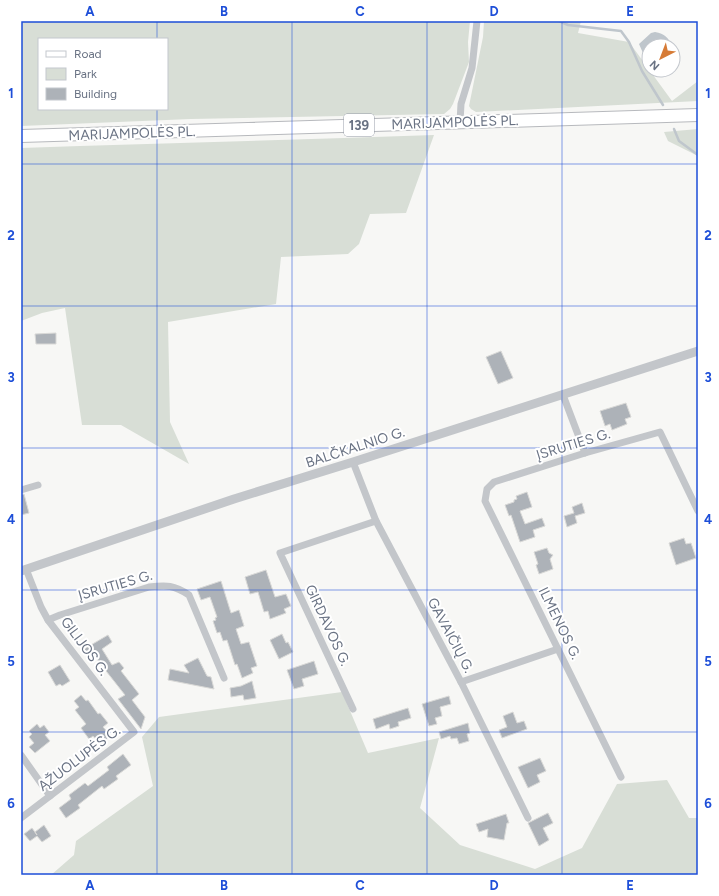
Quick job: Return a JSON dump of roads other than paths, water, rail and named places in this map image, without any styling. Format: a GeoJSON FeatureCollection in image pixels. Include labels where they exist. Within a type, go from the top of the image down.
{"type":"FeatureCollection","features":[{"type":"Feature","properties":{"kind":"main road","name":"MARIJAMPOLĖS PL."},"geometry":{"type":"LineString","coordinates":[[21,136],[698,115]]}},
{"type":"Feature","properties":{"kind":"street"},"geometry":{"type":"LineString","coordinates":[[460,122],[461,104],[472,68],[477,21]]}},
{"type":"Feature","properties":{"kind":"street","name":"BALČKALNIO G."},"geometry":{"type":"LineString","coordinates":[[23,570],[234,499],[698,351]]}},
{"type":"Feature","properties":{"kind":"street"},"geometry":{"type":"LineString","coordinates":[[563,395],[585,453]]}},
{"type":"Feature","properties":{"kind":"street","name":"ĮSRUTIES G."},"geometry":{"type":"LineString","coordinates":[[494,482],[585,453],[660,432],[698,511]]}},
{"type":"Feature","properties":{"kind":"street","name":"GAVAIČIŲ G."},"geometry":{"type":"LineString","coordinates":[[352,462],[376,520],[461,682],[528,818]]}},
{"type":"Feature","properties":{"kind":"street","name":"ILMENOS G."},"geometry":{"type":"LineString","coordinates":[[494,482],[487,489],[485,501],[621,776]]}},
{"type":"Feature","properties":{"kind":"street"},"geometry":{"type":"LineString","coordinates":[[21,490],[38,485]]}},
{"type":"Feature","properties":{"kind":"street","name":"GIRDAVOS G."},"geometry":{"type":"LineString","coordinates":[[353,709],[280,553],[376,520]]}},
{"type":"Feature","properties":{"kind":"street","name":"GILIJOS G."},"geometry":{"type":"LineString","coordinates":[[23,570],[48,620],[134,732]]}},
{"type":"Feature","properties":{"kind":"street","name":"ĮSRUTIES G."},"geometry":{"type":"LineString","coordinates":[[48,620],[149,587],[160,585],[177,587],[189,595],[224,678]]}},
{"type":"Feature","properties":{"kind":"street"},"geometry":{"type":"LineString","coordinates":[[461,682],[558,649]]}},
{"type":"Feature","properties":{"kind":"street","name":"ĄŽUOLUPĖS G."},"geometry":{"type":"LineString","coordinates":[[21,818],[134,732]]}},
{"type":"Feature","properties":{"kind":"street"},"geometry":{"type":"LineString","coordinates":[[21,755],[50,796]]}},
{"type":"Feature","properties":{"kind":"waterway"},"geometry":{"type":"LineString","coordinates":[[559,21],[568,25],[621,31],[629,42],[642,71],[663,105]]}},
{"type":"Feature","properties":{"kind":"waterway"},"geometry":{"type":"LineString","coordinates":[[674,129],[679,141],[698,155]]}}]}
